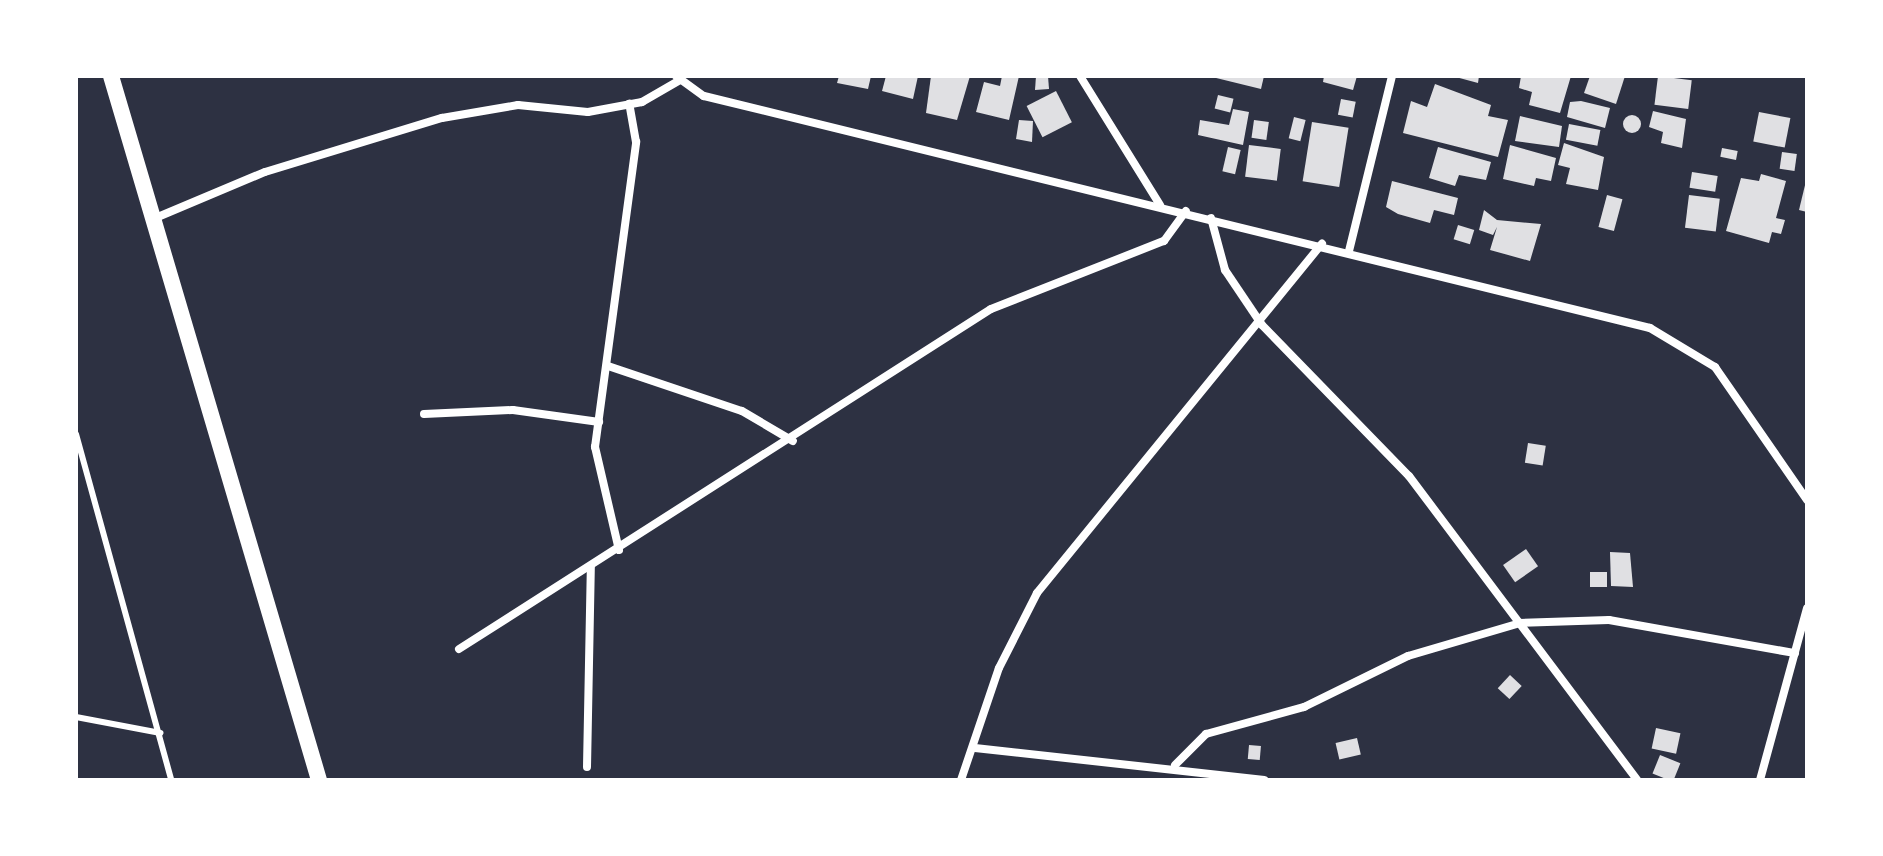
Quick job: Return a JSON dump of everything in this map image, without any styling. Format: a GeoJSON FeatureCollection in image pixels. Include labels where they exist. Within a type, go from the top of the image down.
{"type":"FeatureCollection","features":[{"type":"Feature","properties":{"kind":"main road"},"geometry":{"type":"LineString","coordinates":[[111,76],[319,780]]}},
{"type":"Feature","properties":{"kind":"street"},"geometry":{"type":"LineString","coordinates":[[1080,76],[1160,205]]}},
{"type":"Feature","properties":{"kind":"street"},"geometry":{"type":"LineString","coordinates":[[1349,251],[1392,76]]}},
{"type":"Feature","properties":{"kind":"street"},"geometry":{"type":"LineString","coordinates":[[153,219],[265,172],[442,118],[518,105],[588,112],[629,104],[678,78],[704,96],[1619,317],[1677,339],[1715,367],[1774,462],[1807,500]]}},
{"type":"Feature","properties":{"kind":"street"},"geometry":{"type":"LineString","coordinates":[[619,550],[602,501],[599,422],[636,142],[629,104]]}},
{"type":"Feature","properties":{"kind":"street"},"geometry":{"type":"LineString","coordinates":[[459,649],[793,441],[991,309],[1164,241],[1186,211]]}},
{"type":"Feature","properties":{"kind":"street"},"geometry":{"type":"LineString","coordinates":[[1211,218],[1225,270],[1262,325],[1409,476],[1637,780]]}},
{"type":"Feature","properties":{"kind":"street"},"geometry":{"type":"LineString","coordinates":[[961,780],[975,748],[999,668],[1037,593],[1262,325],[1322,244]]}},
{"type":"Feature","properties":{"kind":"street"},"geometry":{"type":"LineString","coordinates":[[608,366],[742,411],[793,441]]}},
{"type":"Feature","properties":{"kind":"street"},"geometry":{"type":"LineString","coordinates":[[424,414],[513,410],[599,422]]}},
{"type":"Feature","properties":{"kind":"street"},"geometry":{"type":"LineString","coordinates":[[587,767],[591,567]]}},
{"type":"Feature","properties":{"kind":"street"},"geometry":{"type":"LineString","coordinates":[[1760,780],[1807,608]]}},
{"type":"Feature","properties":{"kind":"street"},"geometry":{"type":"LineString","coordinates":[[1175,765],[1206,734],[1304,707],[1408,656],[1520,623],[1609,620],[1795,653]]}},
{"type":"Feature","properties":{"kind":"street"},"geometry":{"type":"LineString","coordinates":[[975,748],[1175,765],[1264,780]]}},
{"type":"Feature","properties":{"kind":"lane"},"geometry":{"type":"LineString","coordinates":[[76,434],[161,733],[171,780]]}},
{"type":"Feature","properties":{"kind":"lane"},"geometry":{"type":"LineString","coordinates":[[76,717],[161,733]]}},
{"type":"Feature","properties":{"kind":"building"},"geometry":{"type":"Polygon","coordinates":[[[839,76],[871,76],[868,89],[837,83],[839,76]]]}},
{"type":"Feature","properties":{"kind":"building"},"geometry":{"type":"Polygon","coordinates":[[[886,76],[918,76],[913,99],[882,91],[886,76]]]}},
{"type":"Feature","properties":{"kind":"building"},"geometry":{"type":"Polygon","coordinates":[[[931,76],[970,76],[957,120],[926,113],[931,76]]]}},
{"type":"Feature","properties":{"kind":"building"},"geometry":{"type":"Polygon","coordinates":[[[1002,76],[1019,76],[1009,120],[976,112],[984,82],[1000,86],[1002,76]]]}},
{"type":"Feature","properties":{"kind":"building"},"geometry":{"type":"Polygon","coordinates":[[[1036,76],[1048,76],[1049,89],[1035,90],[1036,76]]]}},
{"type":"Feature","properties":{"kind":"building"},"geometry":{"type":"Polygon","coordinates":[[[1208,76],[1264,76],[1261,89],[1208,76]]]}},
{"type":"Feature","properties":{"kind":"building"},"geometry":{"type":"Polygon","coordinates":[[[1324,76],[1357,76],[1353,90],[1323,82],[1324,76]]]}},
{"type":"Feature","properties":{"kind":"building"},"geometry":{"type":"Polygon","coordinates":[[[1452,76],[1479,76],[1478,83],[1452,76]]]}},
{"type":"Feature","properties":{"kind":"building"},"geometry":{"type":"Polygon","coordinates":[[[1521,76],[1571,76],[1560,113],[1529,105],[1532,92],[1519,88],[1521,76]]]}},
{"type":"Feature","properties":{"kind":"building"},"geometry":{"type":"Polygon","coordinates":[[[1590,76],[1625,76],[1616,104],[1584,93],[1590,76]]]}},
{"type":"Feature","properties":{"kind":"building"},"geometry":{"type":"Polygon","coordinates":[[[1658,76],[1692,80],[1688,109],[1654,105],[1658,76]]]}},
{"type":"Feature","properties":{"kind":"building"},"geometry":{"type":"Polygon","coordinates":[[[1435,84],[1491,105],[1488,116],[1508,120],[1498,157],[1403,133],[1411,101],[1427,107],[1435,84]]]}},
{"type":"Feature","properties":{"kind":"building"},"geometry":{"type":"Polygon","coordinates":[[[1056,91],[1072,122],[1042,137],[1027,106],[1056,91]]]}},
{"type":"Feature","properties":{"kind":"building"},"geometry":{"type":"Polygon","coordinates":[[[1218,95],[1234,99],[1230,112],[1215,109],[1218,95]]]}},
{"type":"Feature","properties":{"kind":"building"},"geometry":{"type":"Polygon","coordinates":[[[1341,99],[1356,102],[1353,118],[1338,115],[1341,99]]]}},
{"type":"Feature","properties":{"kind":"building"},"geometry":{"type":"Polygon","coordinates":[[[1581,101],[1610,108],[1605,128],[1567,117],[1570,102],[1581,101]]]}},
{"type":"Feature","properties":{"kind":"building"},"geometry":{"type":"Polygon","coordinates":[[[1233,109],[1249,112],[1243,145],[1198,135],[1200,120],[1229,125],[1233,109]]]}},
{"type":"Feature","properties":{"kind":"building"},"geometry":{"type":"Polygon","coordinates":[[[1653,111],[1686,119],[1682,148],[1661,143],[1663,132],[1649,127],[1653,111]]]}},
{"type":"Feature","properties":{"kind":"building"},"geometry":{"type":"Polygon","coordinates":[[[1759,112],[1790,118],[1785,148],[1753,141],[1759,112]]]}},
{"type":"Feature","properties":{"kind":"building"},"geometry":{"type":"Polygon","coordinates":[[[1632,115],[1641,124],[1632,133],[1623,124],[1632,115]]]}},
{"type":"Feature","properties":{"kind":"building"},"geometry":{"type":"Polygon","coordinates":[[[1520,116],[1562,126],[1559,147],[1515,141],[1520,116]]]}},
{"type":"Feature","properties":{"kind":"building"},"geometry":{"type":"Polygon","coordinates":[[[1294,117],[1306,120],[1300,141],[1289,138],[1294,117]]]}},
{"type":"Feature","properties":{"kind":"building"},"geometry":{"type":"Polygon","coordinates":[[[1019,120],[1033,121],[1032,142],[1016,139],[1019,120]]]}},
{"type":"Feature","properties":{"kind":"building"},"geometry":{"type":"Polygon","coordinates":[[[1254,120],[1269,122],[1266,140],[1251,138],[1254,120]]]}},
{"type":"Feature","properties":{"kind":"building"},"geometry":{"type":"Polygon","coordinates":[[[1312,122],[1349,128],[1339,187],[1303,181],[1312,122]]]}},
{"type":"Feature","properties":{"kind":"building"},"geometry":{"type":"Polygon","coordinates":[[[1569,124],[1600,130],[1597,146],[1566,140],[1569,124]]]}},
{"type":"Feature","properties":{"kind":"building"},"geometry":{"type":"Polygon","coordinates":[[[1564,143],[1604,157],[1598,190],[1566,184],[1570,168],[1558,165],[1564,143]]]}},
{"type":"Feature","properties":{"kind":"building"},"geometry":{"type":"Polygon","coordinates":[[[1249,145],[1281,149],[1277,181],[1245,177],[1249,145]]]}},
{"type":"Feature","properties":{"kind":"building"},"geometry":{"type":"Polygon","coordinates":[[[1510,145],[1556,158],[1551,181],[1536,178],[1534,186],[1503,179],[1510,145]]]}},
{"type":"Feature","properties":{"kind":"building"},"geometry":{"type":"Polygon","coordinates":[[[1228,147],[1241,150],[1235,174],[1222,171],[1228,147]]]}},
{"type":"Feature","properties":{"kind":"building"},"geometry":{"type":"Polygon","coordinates":[[[1438,147],[1491,162],[1486,180],[1459,175],[1455,186],[1429,178],[1438,147]]]}},
{"type":"Feature","properties":{"kind":"building"},"geometry":{"type":"Polygon","coordinates":[[[1722,148],[1738,151],[1736,160],[1720,157],[1722,148]]]}},
{"type":"Feature","properties":{"kind":"building"},"geometry":{"type":"Polygon","coordinates":[[[1782,152],[1797,154],[1794,171],[1780,169],[1782,152]]]}},
{"type":"Feature","properties":{"kind":"building"},"geometry":{"type":"Polygon","coordinates":[[[1692,172],[1718,176],[1715,192],[1689,188],[1692,172]]]}},
{"type":"Feature","properties":{"kind":"building"},"geometry":{"type":"Polygon","coordinates":[[[1761,174],[1786,181],[1776,218],[1785,220],[1781,234],[1772,232],[1769,243],[1726,231],[1741,178],[1759,181],[1761,174]]]}},
{"type":"Feature","properties":{"kind":"building"},"geometry":{"type":"Polygon","coordinates":[[[1392,181],[1458,198],[1454,215],[1434,210],[1430,223],[1398,214],[1386,207],[1392,181]]]}},
{"type":"Feature","properties":{"kind":"building"},"geometry":{"type":"Polygon","coordinates":[[[1807,181],[1807,212],[1799,210],[1807,181]]]}},
{"type":"Feature","properties":{"kind":"building"},"geometry":{"type":"Polygon","coordinates":[[[1607,195],[1622,199],[1614,231],[1598,227],[1607,195]]]}},
{"type":"Feature","properties":{"kind":"building"},"geometry":{"type":"Polygon","coordinates":[[[1689,195],[1720,199],[1716,232],[1685,228],[1689,195]]]}},
{"type":"Feature","properties":{"kind":"building"},"geometry":{"type":"Polygon","coordinates":[[[1484,210],[1497,220],[1541,224],[1530,261],[1490,250],[1497,227],[1493,235],[1479,230],[1484,210]]]}},
{"type":"Feature","properties":{"kind":"building"},"geometry":{"type":"Polygon","coordinates":[[[1458,225],[1474,230],[1470,244],[1454,239],[1458,225]]]}},
{"type":"Feature","properties":{"kind":"building"},"geometry":{"type":"Polygon","coordinates":[[[1528,443],[1546,446],[1543,466],[1525,463],[1528,443]]]}},
{"type":"Feature","properties":{"kind":"building"},"geometry":{"type":"Polygon","coordinates":[[[1526,549],[1538,566],[1515,582],[1503,565],[1526,549]]]}},
{"type":"Feature","properties":{"kind":"building"},"geometry":{"type":"Polygon","coordinates":[[[1610,552],[1630,553],[1633,587],[1611,586],[1610,552]]]}},
{"type":"Feature","properties":{"kind":"building"},"geometry":{"type":"Polygon","coordinates":[[[1590,572],[1607,572],[1607,587],[1590,587],[1590,572]]]}},
{"type":"Feature","properties":{"kind":"building"},"geometry":{"type":"Polygon","coordinates":[[[1510,675],[1522,686],[1509,699],[1498,688],[1510,675]]]}},
{"type":"Feature","properties":{"kind":"building"},"geometry":{"type":"Polygon","coordinates":[[[1656,728],[1680,733],[1676,754],[1652,749],[1656,728]]]}},
{"type":"Feature","properties":{"kind":"building"},"geometry":{"type":"Polygon","coordinates":[[[1357,738],[1361,755],[1339,760],[1336,743],[1357,738]]]}},
{"type":"Feature","properties":{"kind":"building"},"geometry":{"type":"Polygon","coordinates":[[[1249,745],[1261,746],[1260,760],[1248,759],[1249,745]]]}},
{"type":"Feature","properties":{"kind":"building"},"geometry":{"type":"Polygon","coordinates":[[[1660,755],[1680,763],[1674,780],[1653,774],[1660,755]]]}}]}
